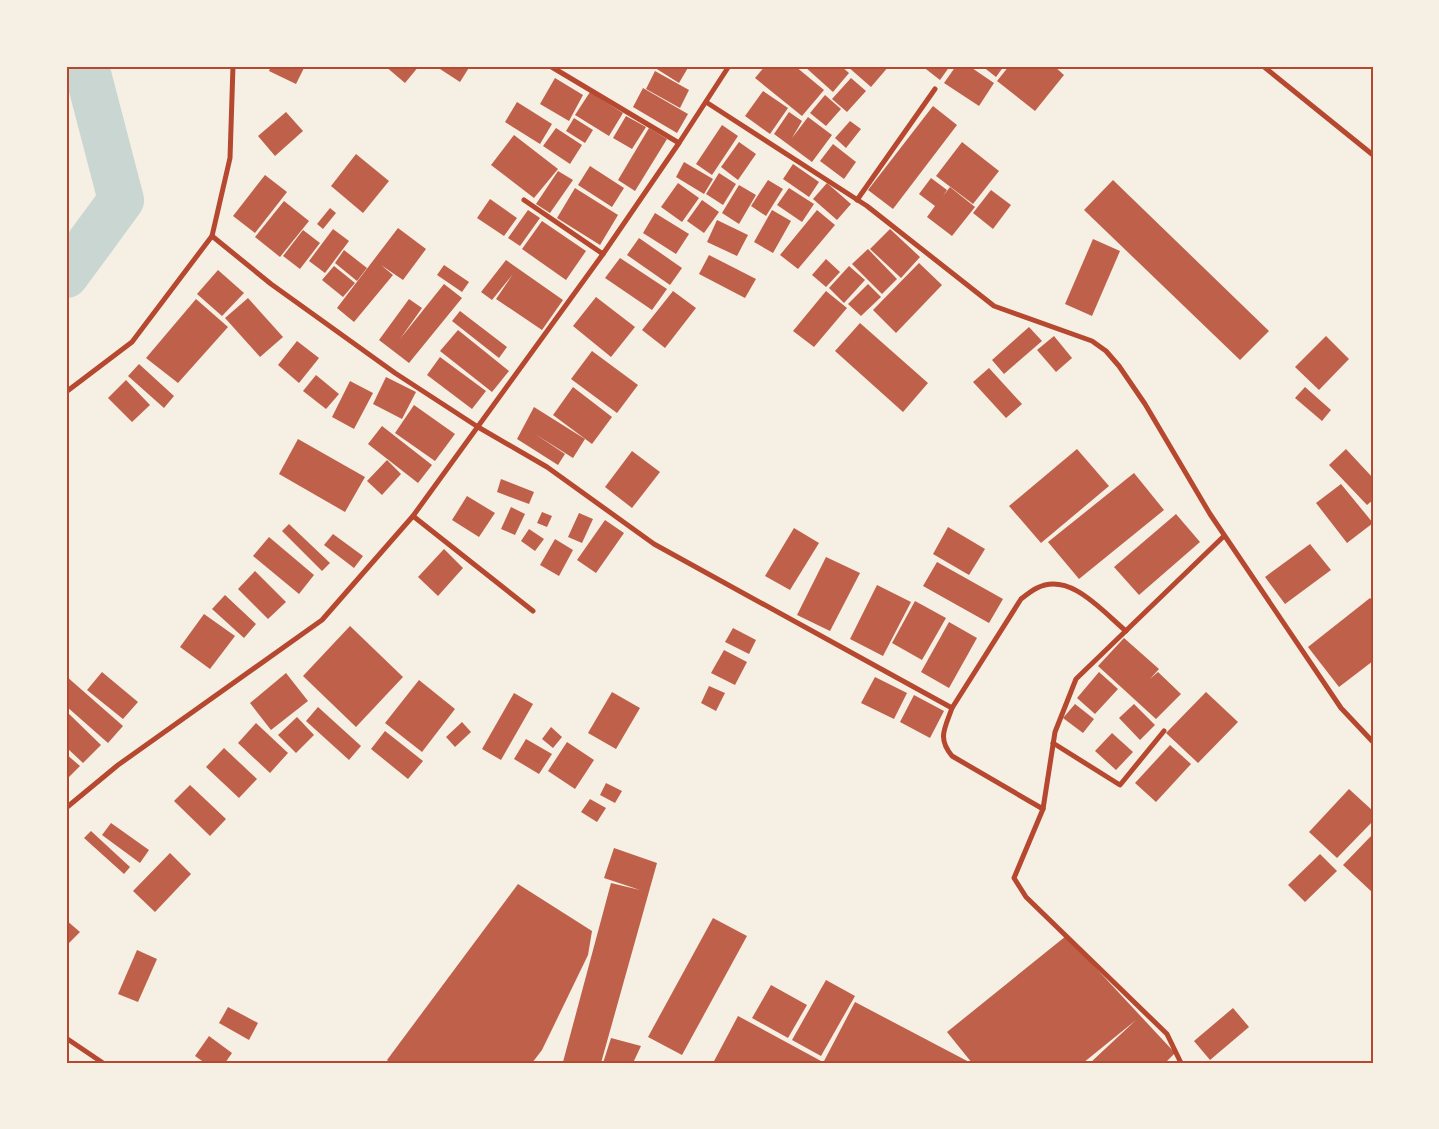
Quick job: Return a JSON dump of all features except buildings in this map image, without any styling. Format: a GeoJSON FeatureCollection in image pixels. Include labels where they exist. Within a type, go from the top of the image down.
{"type":"FeatureCollection","features":[{"type":"Feature","properties":{"kind":"street"},"geometry":{"type":"LineString","coordinates":[[66,392],[132,342],[212,236],[230,158],[233,66]]}},
{"type":"Feature","properties":{"kind":"street"},"geometry":{"type":"LineString","coordinates":[[550,66],[679,143]]}},
{"type":"Feature","properties":{"kind":"street"},"geometry":{"type":"LineString","coordinates":[[66,808],[118,766],[322,620],[413,516],[602,254],[679,143],[729,66]]}},
{"type":"Feature","properties":{"kind":"street"},"geometry":{"type":"LineString","coordinates":[[1264,66],[1340,131],[1373,155]]}},
{"type":"Feature","properties":{"kind":"street"},"geometry":{"type":"LineString","coordinates":[[857,200],[936,89]]}},
{"type":"Feature","properties":{"kind":"street"},"geometry":{"type":"LineString","coordinates":[[706,102],[857,200],[994,306],[1092,341],[1106,351],[1145,404],[1224,536],[1341,708],[1373,742]]}},
{"type":"Feature","properties":{"kind":"street"},"geometry":{"type":"LineString","coordinates":[[524,200],[602,254]]}},
{"type":"Feature","properties":{"kind":"street"},"geometry":{"type":"LineString","coordinates":[[212,236],[271,284],[395,373],[478,427],[547,467],[654,544],[952,708]]}},
{"type":"Feature","properties":{"kind":"street"},"geometry":{"type":"LineString","coordinates":[[413,516],[533,611]]}},
{"type":"Feature","properties":{"kind":"street"},"geometry":{"type":"LineString","coordinates":[[1182,1063],[1167,1034],[1026,897],[1014,878],[1043,809],[1053,743],[1076,679],[1224,536]]}},
{"type":"Feature","properties":{"kind":"street"},"geometry":{"type":"LineString","coordinates":[[1043,809],[952,756],[944,747],[943,737],[952,708],[1021,599],[1038,587],[1057,584],[1078,590],[1126,631]]}},
{"type":"Feature","properties":{"kind":"street"},"geometry":{"type":"LineString","coordinates":[[1053,743],[1120,785],[1164,731]]}},
{"type":"Feature","properties":{"kind":"street"},"geometry":{"type":"LineString","coordinates":[[66,1038],[103,1063]]}},
{"type":"Feature","properties":{"kind":"waterway"},"geometry":{"type":"LineString","coordinates":[[66,275],[121,200],[86,66]]}}]}
